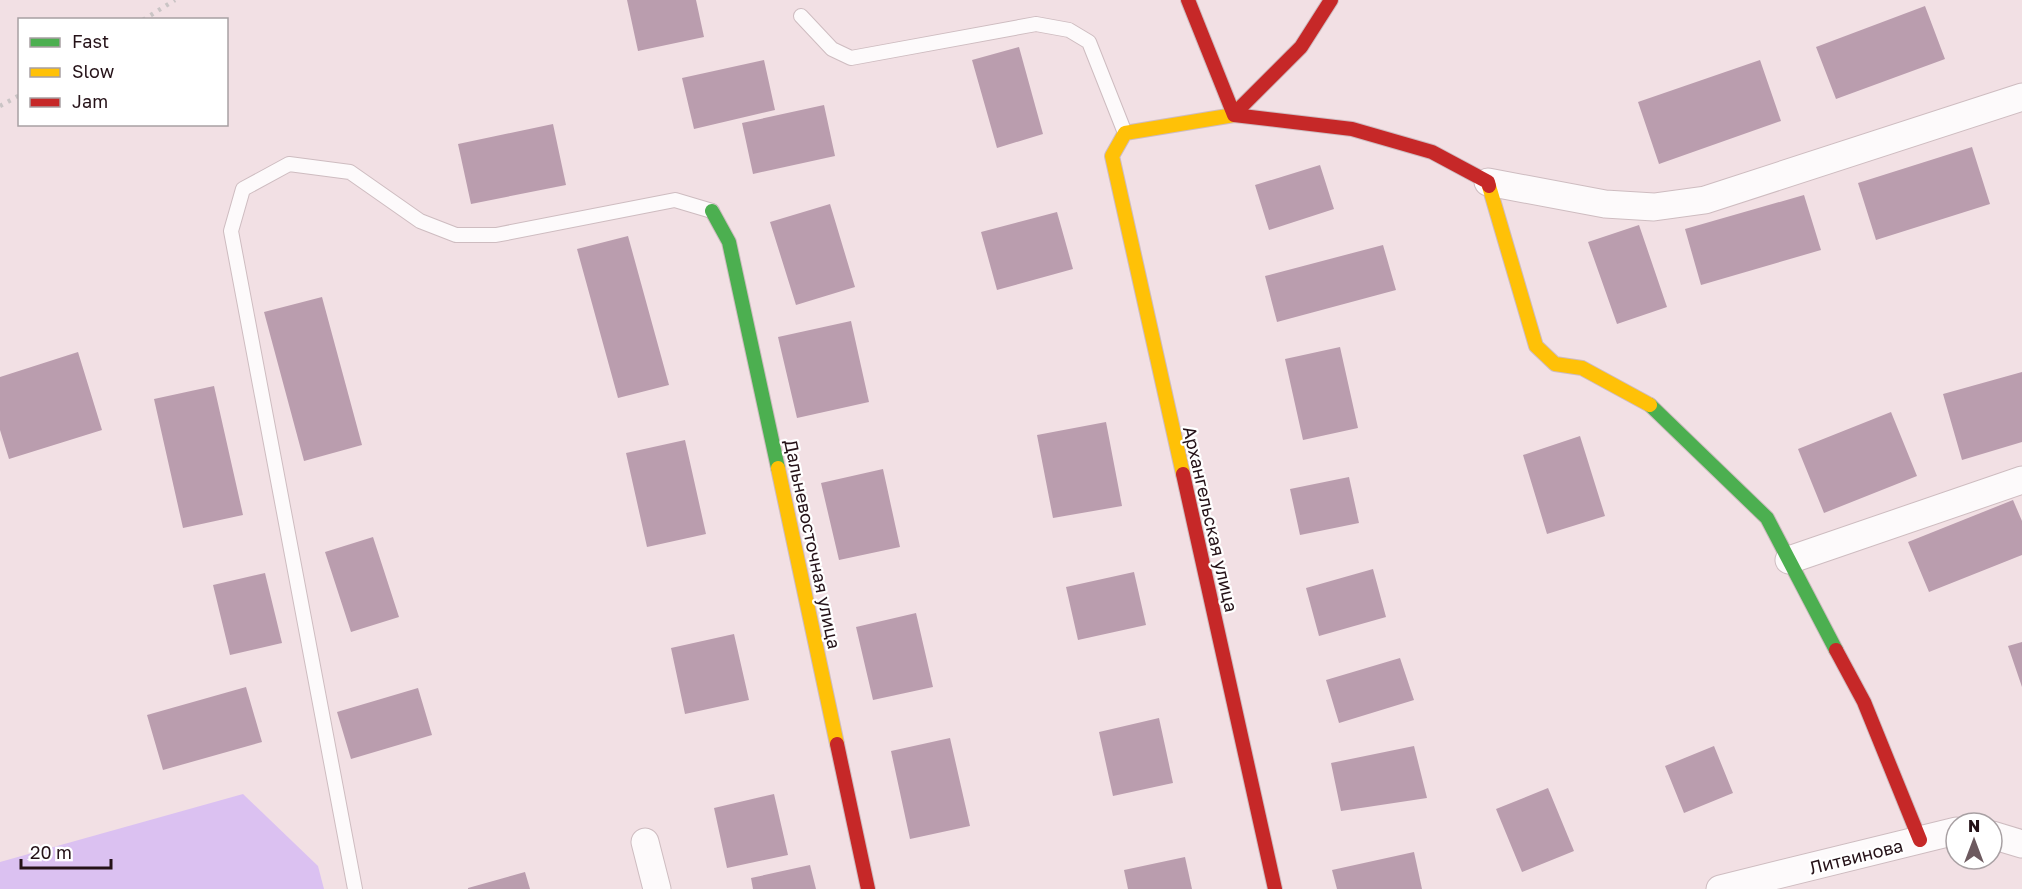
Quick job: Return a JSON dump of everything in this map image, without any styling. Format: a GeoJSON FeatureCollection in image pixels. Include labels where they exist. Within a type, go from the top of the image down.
{"type":"FeatureCollection","features":[{"type":"Feature","properties":{"kind":"street"},"geometry":{"type":"LineString","coordinates":[[1188,0],[1234,116]]}},
{"type":"Feature","properties":{"kind":"street"},"geometry":{"type":"LineString","coordinates":[[1234,116],[1301,47],[1331,0]]}},
{"type":"Feature","properties":{"kind":"street"},"geometry":{"type":"LineString","coordinates":[[1125,134],[1234,116],[1352,129],[1432,152],[1488,182],[1605,204],[1654,207],[1705,200],[2022,97]]}},
{"type":"Feature","properties":{"kind":"street","name":"Архангельская улица"},"geometry":{"type":"LineString","coordinates":[[1125,134],[1112,156],[1275,889]]}},
{"type":"Feature","properties":{"kind":"street"},"geometry":{"type":"LineString","coordinates":[[1488,182],[1536,346],[1555,364],[1582,368],[1650,404],[1767,518],[1864,702],[1920,840]]}},
{"type":"Feature","properties":{"kind":"street","name":"Дальневосточная улица"},"geometry":{"type":"LineString","coordinates":[[712,211],[729,242],[868,889]]}},
{"type":"Feature","properties":{"kind":"street"},"geometry":{"type":"LineString","coordinates":[[1789,560],[2022,480]]}},
{"type":"Feature","properties":{"kind":"street","name":"Литвинова"},"geometry":{"type":"LineString","coordinates":[[1720,889],[1944,834]]}},
{"type":"Feature","properties":{"kind":"street"},"geometry":{"type":"LineString","coordinates":[[2004,839],[2022,844]]}},
{"type":"Feature","properties":{"kind":"street"},"geometry":{"type":"LineString","coordinates":[[645,842],[657,889]]}},
{"type":"Feature","properties":{"kind":"lane"},"geometry":{"type":"LineString","coordinates":[[801,16],[832,49],[851,58],[1036,24],[1069,30],[1089,42],[1125,134]]}},
{"type":"Feature","properties":{"kind":"lane"},"geometry":{"type":"LineString","coordinates":[[355,889],[231,231],[243,189],[289,164],[350,172],[420,221],[456,235],[496,235],[675,200],[712,211]]}},
{"type":"Feature","properties":{"kind":"shaded area"},"geometry":{"type":"Polygon","coordinates":[[[243,794],[318,866],[324,889],[0,889],[0,862],[243,794]]]}},
{"type":"Feature","properties":{"kind":"building"},"geometry":{"type":"Polygon","coordinates":[[[627,0],[696,0],[704,37],[638,51],[627,0]]]}},
{"type":"Feature","properties":{"kind":"building"},"geometry":{"type":"Polygon","coordinates":[[[1925,6],[1945,59],[1836,99],[1816,47],[1925,6]]]}},
{"type":"Feature","properties":{"kind":"building"},"geometry":{"type":"Polygon","coordinates":[[[1019,47],[1043,134],[997,148],[972,60],[1019,47]]]}},
{"type":"Feature","properties":{"kind":"building"},"geometry":{"type":"Polygon","coordinates":[[[764,60],[775,110],[694,129],[682,78],[764,60]]]}},
{"type":"Feature","properties":{"kind":"building"},"geometry":{"type":"Polygon","coordinates":[[[1760,60],[1781,121],[1659,164],[1638,102],[1760,60]]]}},
{"type":"Feature","properties":{"kind":"building"},"geometry":{"type":"Polygon","coordinates":[[[824,105],[835,156],[753,174],[742,123],[824,105]]]}},
{"type":"Feature","properties":{"kind":"building"},"geometry":{"type":"Polygon","coordinates":[[[553,124],[566,185],[471,204],[458,144],[553,124]]]}},
{"type":"Feature","properties":{"kind":"building"},"geometry":{"type":"Polygon","coordinates":[[[1972,147],[1990,204],[1876,240],[1858,183],[1972,147]]]}},
{"type":"Feature","properties":{"kind":"building"},"geometry":{"type":"Polygon","coordinates":[[[1320,165],[1334,209],[1269,230],[1255,185],[1320,165]]]}},
{"type":"Feature","properties":{"kind":"building"},"geometry":{"type":"Polygon","coordinates":[[[1804,195],[1821,250],[1701,285],[1685,229],[1804,195]]]}},
{"type":"Feature","properties":{"kind":"building"},"geometry":{"type":"Polygon","coordinates":[[[830,204],[855,287],[796,305],[770,222],[830,204]]]}},
{"type":"Feature","properties":{"kind":"building"},"geometry":{"type":"Polygon","coordinates":[[[1057,212],[1073,269],[997,290],[981,232],[1057,212]]]}},
{"type":"Feature","properties":{"kind":"building"},"geometry":{"type":"Polygon","coordinates":[[[1639,225],[1667,307],[1617,324],[1588,242],[1639,225]]]}},
{"type":"Feature","properties":{"kind":"building"},"geometry":{"type":"Polygon","coordinates":[[[628,236],[669,385],[618,398],[577,249],[628,236]]]}},
{"type":"Feature","properties":{"kind":"building"},"geometry":{"type":"Polygon","coordinates":[[[1383,245],[1396,290],[1277,322],[1265,276],[1383,245]]]}},
{"type":"Feature","properties":{"kind":"building"},"geometry":{"type":"Polygon","coordinates":[[[322,297],[362,445],[304,461],[264,312],[322,297]]]}},
{"type":"Feature","properties":{"kind":"building"},"geometry":{"type":"Polygon","coordinates":[[[851,321],[869,402],[797,418],[778,337],[851,321]]]}},
{"type":"Feature","properties":{"kind":"building"},"geometry":{"type":"Polygon","coordinates":[[[1340,347],[1358,428],[1303,440],[1285,359],[1340,347]]]}},
{"type":"Feature","properties":{"kind":"building"},"geometry":{"type":"Polygon","coordinates":[[[78,352],[102,430],[9,459],[0,430],[0,377],[78,352]]]}},
{"type":"Feature","properties":{"kind":"building"},"geometry":{"type":"Polygon","coordinates":[[[2022,372],[2022,442],[1962,460],[1943,394],[2022,372]]]}},
{"type":"Feature","properties":{"kind":"building"},"geometry":{"type":"Polygon","coordinates":[[[214,386],[243,515],[183,528],[154,399],[214,386]]]}},
{"type":"Feature","properties":{"kind":"building"},"geometry":{"type":"Polygon","coordinates":[[[1891,412],[1917,476],[1824,513],[1798,449],[1891,412]]]}},
{"type":"Feature","properties":{"kind":"building"},"geometry":{"type":"Polygon","coordinates":[[[1106,422],[1122,506],[1053,518],[1037,435],[1106,422]]]}},
{"type":"Feature","properties":{"kind":"building"},"geometry":{"type":"Polygon","coordinates":[[[1580,436],[1605,516],[1547,534],[1523,455],[1580,436]]]}},
{"type":"Feature","properties":{"kind":"building"},"geometry":{"type":"Polygon","coordinates":[[[685,440],[706,534],[647,547],[626,453],[685,440]]]}},
{"type":"Feature","properties":{"kind":"building"},"geometry":{"type":"Polygon","coordinates":[[[883,469],[900,547],[839,560],[821,483],[883,469]]]}},
{"type":"Feature","properties":{"kind":"building"},"geometry":{"type":"Polygon","coordinates":[[[1349,477],[1359,523],[1300,535],[1290,489],[1349,477]]]}},
{"type":"Feature","properties":{"kind":"building"},"geometry":{"type":"Polygon","coordinates":[[[2013,500],[2022,521],[2022,555],[1929,592],[1908,542],[2013,500]]]}},
{"type":"Feature","properties":{"kind":"building"},"geometry":{"type":"Polygon","coordinates":[[[373,537],[399,617],[351,632],[325,552],[373,537]]]}},
{"type":"Feature","properties":{"kind":"building"},"geometry":{"type":"Polygon","coordinates":[[[1373,569],[1386,617],[1319,636],[1306,588],[1373,569]]]}},
{"type":"Feature","properties":{"kind":"building"},"geometry":{"type":"Polygon","coordinates":[[[1134,572],[1146,625],[1078,640],[1066,587],[1134,572]]]}},
{"type":"Feature","properties":{"kind":"building"},"geometry":{"type":"Polygon","coordinates":[[[265,573],[282,643],[230,655],[213,585],[265,573]]]}},
{"type":"Feature","properties":{"kind":"building"},"geometry":{"type":"Polygon","coordinates":[[[916,613],[933,687],[873,700],[856,627],[916,613]]]}},
{"type":"Feature","properties":{"kind":"building"},"geometry":{"type":"Polygon","coordinates":[[[734,634],[749,700],[685,714],[671,648],[734,634]]]}},
{"type":"Feature","properties":{"kind":"building"},"geometry":{"type":"Polygon","coordinates":[[[2022,642],[2022,687],[2008,646],[2022,642]]]}},
{"type":"Feature","properties":{"kind":"building"},"geometry":{"type":"Polygon","coordinates":[[[1400,658],[1414,700],[1339,723],[1326,680],[1400,658]]]}},
{"type":"Feature","properties":{"kind":"building"},"geometry":{"type":"Polygon","coordinates":[[[246,687],[262,742],[163,770],[147,715],[246,687]]]}},
{"type":"Feature","properties":{"kind":"building"},"geometry":{"type":"Polygon","coordinates":[[[418,688],[432,735],[351,759],[337,712],[418,688]]]}},
{"type":"Feature","properties":{"kind":"building"},"geometry":{"type":"Polygon","coordinates":[[[1159,718],[1173,783],[1113,796],[1099,732],[1159,718]]]}},
{"type":"Feature","properties":{"kind":"building"},"geometry":{"type":"Polygon","coordinates":[[[950,738],[970,826],[910,839],[891,751],[950,738]]]}},
{"type":"Feature","properties":{"kind":"building"},"geometry":{"type":"Polygon","coordinates":[[[1414,746],[1427,798],[1341,811],[1331,763],[1414,746]]]}},
{"type":"Feature","properties":{"kind":"building"},"geometry":{"type":"Polygon","coordinates":[[[1714,746],[1733,793],[1684,813],[1665,766],[1714,746]]]}},
{"type":"Feature","properties":{"kind":"building"},"geometry":{"type":"Polygon","coordinates":[[[1548,788],[1574,851],[1522,872],[1496,809],[1548,788]]]}},
{"type":"Feature","properties":{"kind":"building"},"geometry":{"type":"Polygon","coordinates":[[[774,794],[788,855],[727,868],[714,808],[774,794]]]}},
{"type":"Feature","properties":{"kind":"building"},"geometry":{"type":"Polygon","coordinates":[[[1414,852],[1422,889],[1337,889],[1332,870],[1414,852]]]}},
{"type":"Feature","properties":{"kind":"building"},"geometry":{"type":"Polygon","coordinates":[[[1185,857],[1192,889],[1128,889],[1124,870],[1185,857]]]}},
{"type":"Feature","properties":{"kind":"building"},"geometry":{"type":"Polygon","coordinates":[[[810,865],[816,889],[753,889],[751,878],[810,865]]]}},
{"type":"Feature","properties":{"kind":"building"},"geometry":{"type":"Polygon","coordinates":[[[525,872],[530,889],[468,889],[468,888],[525,872]]]}},
{"type":"Feature","properties":{"kind":"railway"},"geometry":{"type":"LineString","coordinates":[[146,18],[175,0]]}},
{"type":"Feature","properties":{"kind":"railway"},"geometry":{"type":"LineString","coordinates":[[0,106],[18,96]]}},
{"type":"Feature","properties":{"kind":"traffic: fast"},"geometry":{"type":"LineString","coordinates":[[712,211],[729,242],[778,468]]}},
{"type":"Feature","properties":{"kind":"traffic: fast"},"geometry":{"type":"LineString","coordinates":[[1650,405],[1767,518],[1836,650]]}},
{"type":"Feature","properties":{"kind":"traffic: slow"},"geometry":{"type":"LineString","coordinates":[[1183,474],[1112,156],[1125,133],[1234,115],[1242,106]]}},
{"type":"Feature","properties":{"kind":"traffic: slow"},"geometry":{"type":"LineString","coordinates":[[1489,186],[1536,346],[1555,364],[1582,368],[1650,405]]}},
{"type":"Feature","properties":{"kind":"traffic: slow"},"geometry":{"type":"LineString","coordinates":[[778,468],[837,744]]}},
{"type":"Feature","properties":{"kind":"traffic: jam"},"geometry":{"type":"LineString","coordinates":[[1188,0],[1234,115],[1352,129],[1432,152],[1488,182],[1489,186]]}},
{"type":"Feature","properties":{"kind":"traffic: jam"},"geometry":{"type":"LineString","coordinates":[[1242,106],[1301,47],[1331,0]]}},
{"type":"Feature","properties":{"kind":"traffic: jam"},"geometry":{"type":"LineString","coordinates":[[1183,474],[1275,889]]}},
{"type":"Feature","properties":{"kind":"traffic: jam"},"geometry":{"type":"LineString","coordinates":[[1836,650],[1864,702],[1920,840]]}},
{"type":"Feature","properties":{"kind":"traffic: jam"},"geometry":{"type":"LineString","coordinates":[[837,744],[868,889]]}}]}
